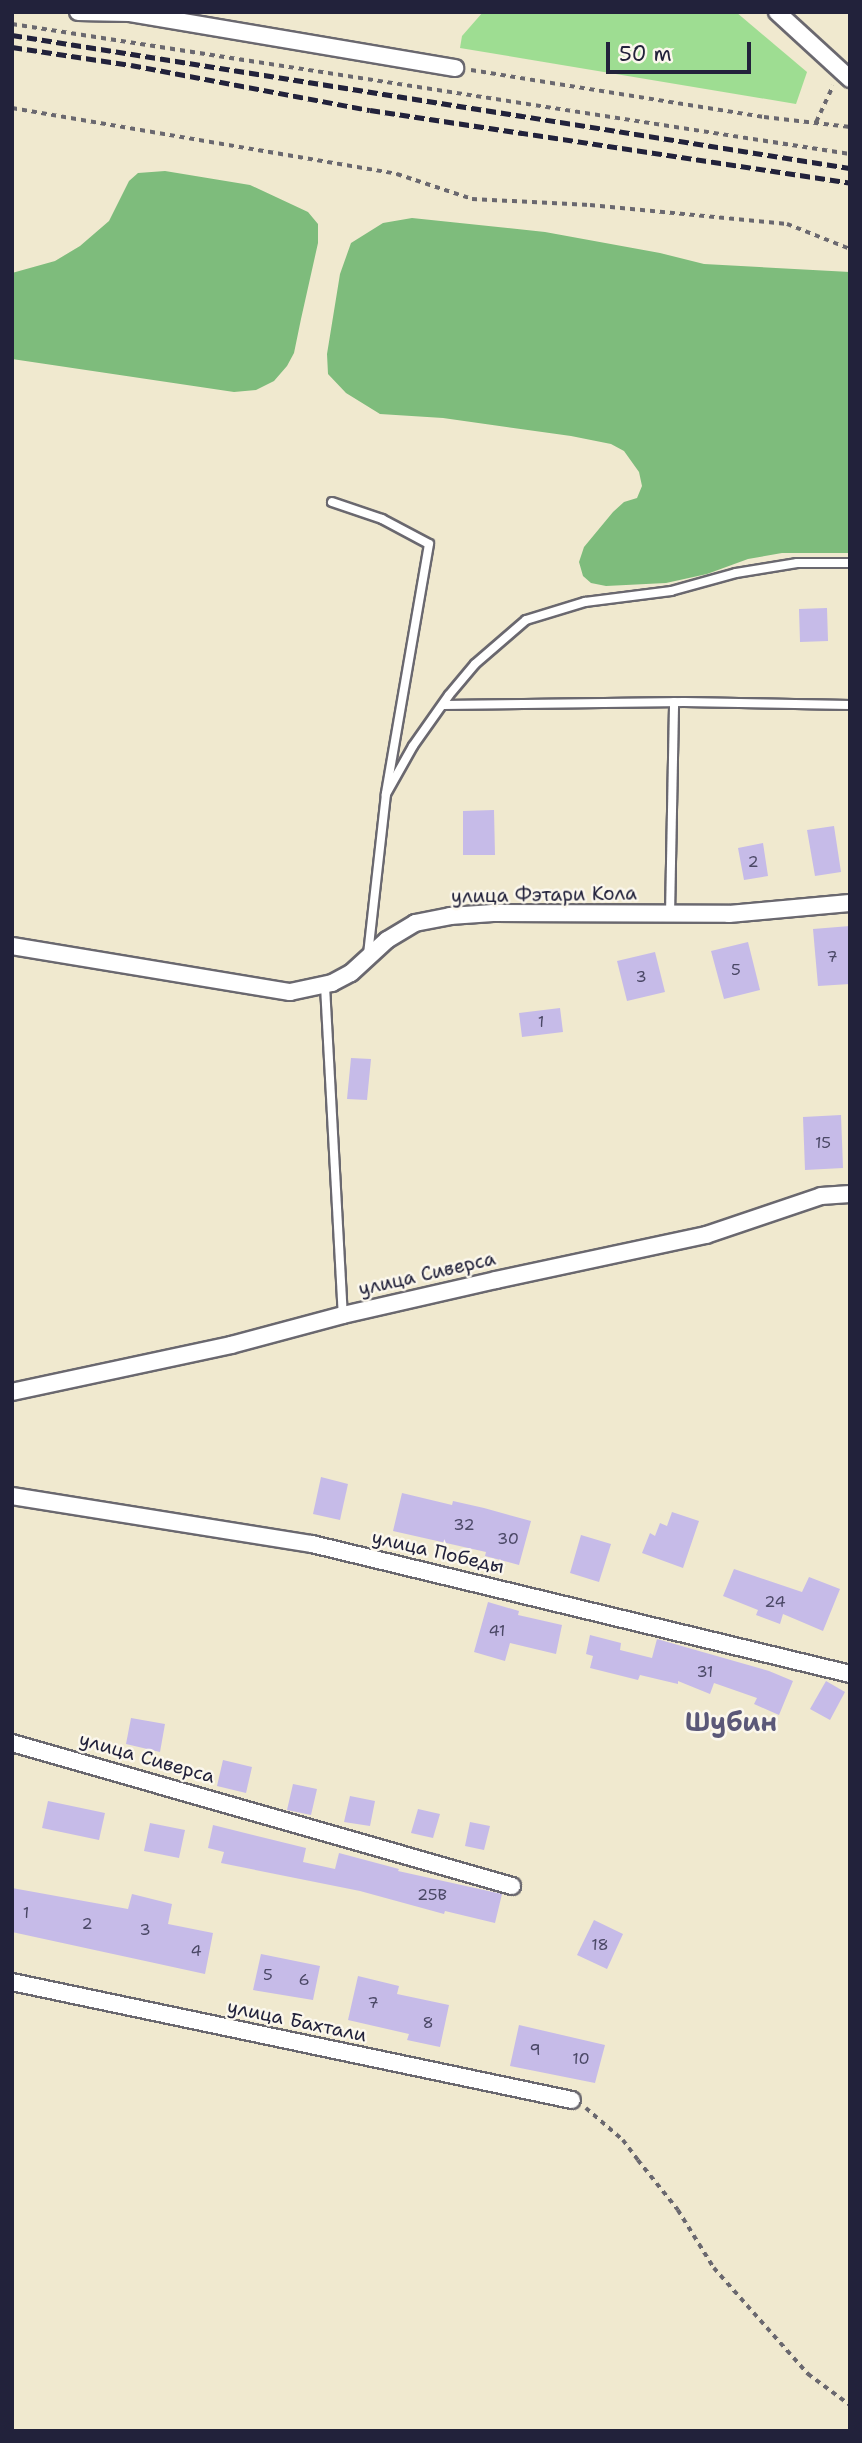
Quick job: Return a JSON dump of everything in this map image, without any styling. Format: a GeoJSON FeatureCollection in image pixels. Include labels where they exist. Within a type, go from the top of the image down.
{"type":"FeatureCollection","features":[{"type":"Feature","properties":{"kind":"street"},"geometry":{"type":"LineString","coordinates":[[78,12],[130,13],[454,68]]}},
{"type":"Feature","properties":{"kind":"street"},"geometry":{"type":"LineString","coordinates":[[777,12],[845,75]]}},
{"type":"Feature","properties":{"kind":"street","name":"улица Фэтари Кола"},"geometry":{"type":"LineString","coordinates":[[12,946],[269,991],[290,992],[325,986],[351,973],[387,940],[415,923],[450,916],[493,913],[729,914],[850,903]]}},
{"type":"Feature","properties":{"kind":"street","name":"улица Сиверса"},"geometry":{"type":"LineString","coordinates":[[12,1392],[231,1345],[343,1315],[706,1235],[821,1196],[850,1194]]}},
{"type":"Feature","properties":{"kind":"street","name":"улица Победы"},"geometry":{"type":"LineString","coordinates":[[12,1496],[312,1544],[521,1592],[850,1674]]}},
{"type":"Feature","properties":{"kind":"street","name":"улица Сиверса"},"geometry":{"type":"LineString","coordinates":[[12,1743],[512,1886]]}},
{"type":"Feature","properties":{"kind":"street","name":"улица Бахтали"},"geometry":{"type":"LineString","coordinates":[[12,1982],[572,2100]]}},
{"type":"Feature","properties":{"kind":"lane"},"geometry":{"type":"LineString","coordinates":[[332,502],[382,519],[429,544],[386,794],[368,957]]}},
{"type":"Feature","properties":{"kind":"lane"},"geometry":{"type":"LineString","coordinates":[[386,794],[413,746],[475,664],[526,620],[585,602],[671,591],[736,573],[797,563],[850,563]]}},
{"type":"Feature","properties":{"kind":"lane"},"geometry":{"type":"LineString","coordinates":[[443,705],[674,702],[850,705]]}},
{"type":"Feature","properties":{"kind":"lane"},"geometry":{"type":"LineString","coordinates":[[670,915],[674,702]]}},
{"type":"Feature","properties":{"kind":"lane"},"geometry":{"type":"LineString","coordinates":[[325,986],[343,1315]]}},
{"type":"Feature","properties":{"kind":"path"},"geometry":{"type":"LineString","coordinates":[[12,24],[850,154]]}},
{"type":"Feature","properties":{"kind":"path"},"geometry":{"type":"LineString","coordinates":[[454,68],[764,117],[850,127]]}},
{"type":"Feature","properties":{"kind":"path"},"geometry":{"type":"LineString","coordinates":[[816,122],[845,75]]}},
{"type":"Feature","properties":{"kind":"path"},"geometry":{"type":"LineString","coordinates":[[12,108],[397,174],[472,199],[590,205],[787,224],[850,250]]}},
{"type":"Feature","properties":{"kind":"path"},"geometry":{"type":"LineString","coordinates":[[572,2100],[599,2118],[623,2140],[678,2210],[714,2268],[808,2374],[850,2405]]}},
{"type":"Feature","properties":{"kind":"green space"},"geometry":{"type":"Polygon","coordinates":[[[483,12],[736,12],[807,72],[796,104],[460,48],[462,36],[483,12]]]}},
{"type":"Feature","properties":{"kind":"green space"},"geometry":{"type":"Polygon","coordinates":[[[165,171],[250,185],[308,212],[318,224],[318,243],[294,353],[287,366],[274,381],[256,390],[234,392],[12,359],[12,273],[55,261],[80,246],[109,221],[129,181],[138,173],[165,171]]]}},
{"type":"Feature","properties":{"kind":"green space"},"geometry":{"type":"Polygon","coordinates":[[[412,218],[545,232],[660,253],[704,264],[850,272],[850,553],[782,553],[748,559],[707,574],[666,583],[606,586],[591,583],[583,576],[579,562],[584,547],[613,512],[624,502],[637,498],[642,486],[639,472],[624,451],[611,444],[571,436],[443,418],[380,414],[346,393],[328,374],[327,354],[340,274],[351,243],[383,223],[412,218]]]}},
{"type":"Feature","properties":{"kind":"building"},"geometry":{"type":"Polygon","coordinates":[[[827,608],[828,641],[800,642],[799,609],[827,608]]]}},
{"type":"Feature","properties":{"kind":"building"},"geometry":{"type":"Polygon","coordinates":[[[494,810],[495,855],[463,855],[463,811],[494,810]]]}},
{"type":"Feature","properties":{"kind":"building"},"geometry":{"type":"Polygon","coordinates":[[[834,826],[841,872],[815,876],[807,830],[834,826]]]}},
{"type":"Feature","properties":{"kind":"building"},"geometry":{"type":"Polygon","coordinates":[[[763,843],[768,876],[744,880],[738,848],[763,843]]]}},
{"type":"Feature","properties":{"kind":"building"},"geometry":{"type":"Polygon","coordinates":[[[850,926],[850,984],[818,986],[813,929],[850,926]]]}},
{"type":"Feature","properties":{"kind":"building"},"geometry":{"type":"Polygon","coordinates":[[[748,942],[760,990],[724,999],[711,951],[748,942]]]}},
{"type":"Feature","properties":{"kind":"building"},"geometry":{"type":"Polygon","coordinates":[[[655,952],[665,992],[627,1001],[617,961],[655,952]]]}},
{"type":"Feature","properties":{"kind":"building"},"geometry":{"type":"Polygon","coordinates":[[[560,1008],[563,1032],[522,1037],[519,1013],[560,1008]]]}},
{"type":"Feature","properties":{"kind":"building"},"geometry":{"type":"Polygon","coordinates":[[[351,1058],[371,1059],[367,1100],[347,1099],[351,1058]]]}},
{"type":"Feature","properties":{"kind":"building"},"geometry":{"type":"Polygon","coordinates":[[[841,1115],[843,1168],[805,1170],[803,1117],[841,1115]]]}},
{"type":"Feature","properties":{"kind":"building"},"geometry":{"type":"Polygon","coordinates":[[[321,1477],[348,1484],[340,1520],[313,1514],[321,1477]]]}},
{"type":"Feature","properties":{"kind":"building"},"geometry":{"type":"Polygon","coordinates":[[[402,1493],[452,1505],[453,1501],[531,1521],[519,1565],[485,1556],[486,1552],[393,1531],[402,1493]]]}},
{"type":"Feature","properties":{"kind":"building"},"geometry":{"type":"Polygon","coordinates":[[[672,1512],[699,1521],[683,1568],[642,1553],[650,1533],[655,1536],[660,1523],[667,1526],[672,1512]]]}},
{"type":"Feature","properties":{"kind":"building"},"geometry":{"type":"Polygon","coordinates":[[[581,1535],[611,1544],[599,1582],[570,1573],[581,1535]]]}},
{"type":"Feature","properties":{"kind":"building"},"geometry":{"type":"Polygon","coordinates":[[[734,1569],[802,1592],[809,1577],[840,1589],[823,1631],[783,1614],[780,1624],[756,1615],[758,1610],[723,1596],[734,1569]]]}},
{"type":"Feature","properties":{"kind":"building"},"geometry":{"type":"Polygon","coordinates":[[[488,1602],[519,1611],[518,1615],[562,1625],[556,1654],[510,1643],[505,1661],[474,1652],[488,1602]]]}},
{"type":"Feature","properties":{"kind":"building"},"geometry":{"type":"Polygon","coordinates":[[[590,1635],[621,1643],[620,1650],[652,1658],[657,1639],[769,1671],[793,1681],[779,1715],[754,1704],[757,1698],[714,1683],[710,1694],[678,1681],[678,1684],[640,1675],[638,1680],[590,1668],[593,1656],[586,1654],[590,1635]]]}},
{"type":"Feature","properties":{"kind":"building"},"geometry":{"type":"Polygon","coordinates":[[[826,1681],[845,1692],[830,1720],[810,1709],[826,1681]]]}},
{"type":"Feature","properties":{"kind":"building"},"geometry":{"type":"Polygon","coordinates":[[[131,1718],[165,1724],[160,1752],[126,1744],[131,1718]]]}},
{"type":"Feature","properties":{"kind":"building"},"geometry":{"type":"Polygon","coordinates":[[[223,1760],[252,1767],[246,1793],[217,1786],[223,1760]]]}},
{"type":"Feature","properties":{"kind":"building"},"geometry":{"type":"Polygon","coordinates":[[[293,1784],[317,1789],[311,1815],[287,1810],[293,1784]]]}},
{"type":"Feature","properties":{"kind":"building"},"geometry":{"type":"Polygon","coordinates":[[[350,1796],[375,1801],[370,1826],[344,1822],[350,1796]]]}},
{"type":"Feature","properties":{"kind":"building"},"geometry":{"type":"Polygon","coordinates":[[[48,1801],[105,1813],[99,1840],[42,1828],[48,1801]]]}},
{"type":"Feature","properties":{"kind":"building"},"geometry":{"type":"Polygon","coordinates":[[[418,1809],[440,1814],[433,1838],[411,1833],[418,1809]]]}},
{"type":"Feature","properties":{"kind":"building"},"geometry":{"type":"Polygon","coordinates":[[[470,1822],[490,1826],[484,1850],[465,1846],[470,1822]]]}},
{"type":"Feature","properties":{"kind":"building"},"geometry":{"type":"Polygon","coordinates":[[[150,1823],[185,1830],[179,1858],[144,1851],[150,1823]]]}},
{"type":"Feature","properties":{"kind":"building"},"geometry":{"type":"Polygon","coordinates":[[[213,1825],[306,1848],[303,1862],[335,1869],[339,1853],[399,1869],[398,1871],[502,1894],[495,1923],[445,1911],[444,1914],[360,1891],[221,1863],[224,1852],[208,1848],[213,1825]]]}},
{"type":"Feature","properties":{"kind":"building"},"geometry":{"type":"Polygon","coordinates":[[[12,1888],[128,1909],[132,1894],[172,1904],[168,1924],[213,1933],[205,1974],[12,1932],[12,1888]]]}},
{"type":"Feature","properties":{"kind":"building"},"geometry":{"type":"Polygon","coordinates":[[[594,1920],[623,1934],[607,1969],[577,1955],[594,1920]]]}},
{"type":"Feature","properties":{"kind":"building"},"geometry":{"type":"Polygon","coordinates":[[[261,1954],[320,1966],[313,2000],[253,1990],[261,1954]]]}},
{"type":"Feature","properties":{"kind":"building"},"geometry":{"type":"Polygon","coordinates":[[[358,1976],[399,1986],[397,1994],[449,2005],[440,2047],[407,2040],[409,2034],[348,2020],[358,1976]]]}},
{"type":"Feature","properties":{"kind":"building"},"geometry":{"type":"Polygon","coordinates":[[[519,2025],[605,2045],[595,2083],[510,2066],[519,2025]]]}},
{"type":"Feature","properties":{"kind":"railway"},"geometry":{"type":"LineString","coordinates":[[12,35],[850,168]]}},
{"type":"Feature","properties":{"kind":"railway"},"geometry":{"type":"LineString","coordinates":[[12,47],[131,65],[370,110],[850,183]]}},
{"type":"Feature","properties":{"kind":"district","name":"Шубин"},"geometry":{"type":"Point","coordinates":[731,1722]}}]}
